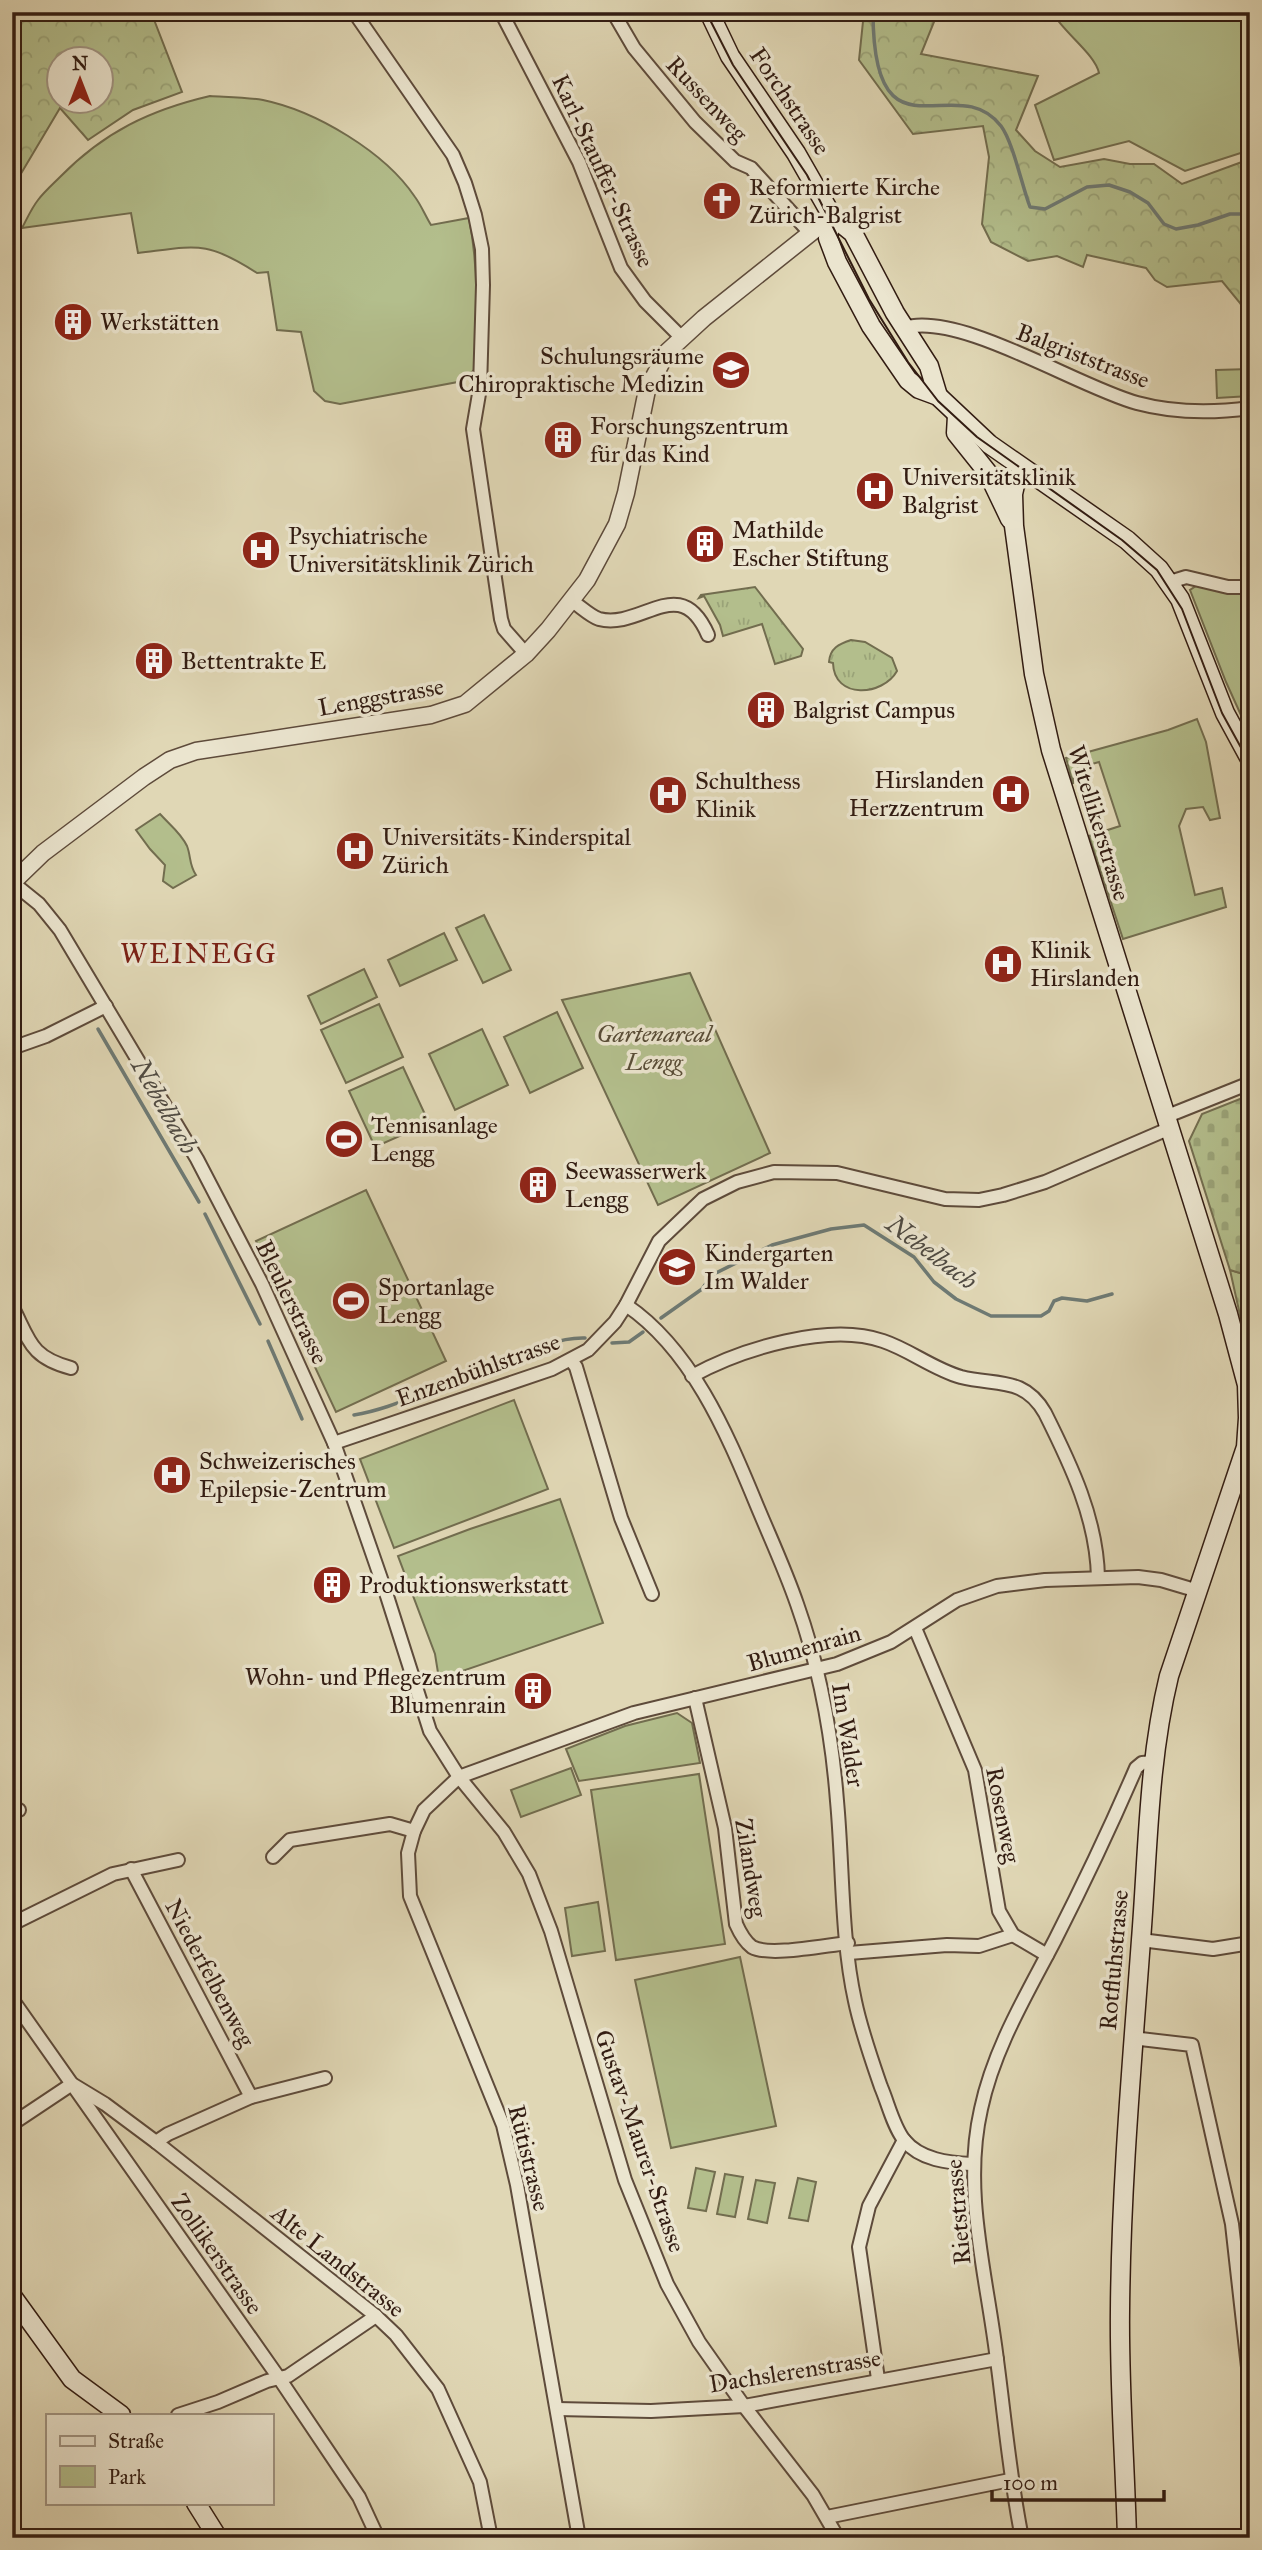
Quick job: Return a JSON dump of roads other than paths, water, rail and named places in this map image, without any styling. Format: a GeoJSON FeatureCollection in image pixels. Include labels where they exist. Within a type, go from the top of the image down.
{"type":"FeatureCollection","features":[{"type":"Feature","properties":{"kind":"main road","name":"Forchstrasse"},"geometry":{"type":"LineString","coordinates":[[709,12],[730,56],[796,153],[832,216],[853,233],[904,328],[929,366],[938,396]]}},
{"type":"Feature","properties":{"kind":"main road","name":"Forchstrasse"},"geometry":{"type":"LineString","coordinates":[[832,216],[829,243],[870,326],[908,380],[919,389],[938,396],[957,416],[1019,466],[1141,551],[1170,582],[1188,617],[1225,713],[1250,759]]}},
{"type":"Feature","properties":{"kind":"main road","name":"Witellikerstrasse"},"geometry":{"type":"LineString","coordinates":[[957,416],[956,433],[983,466],[1014,526]]}},
{"type":"Feature","properties":{"kind":"main road","name":"Witellikerstrasse"},"geometry":{"type":"LineString","coordinates":[[1019,466],[1013,494],[1014,526],[1034,674],[1051,750],[1167,1123],[1247,1367],[1248,1400]]}},
{"type":"Feature","properties":{"kind":"main road"},"geometry":{"type":"LineString","coordinates":[[997,489],[1019,466]]}},
{"type":"Feature","properties":{"kind":"main road","name":"Rotfluhstrasse"},"geometry":{"type":"LineString","coordinates":[[1127,2538],[1120,2317],[1132,2038],[1154,1762],[1160,1713],[1168,1680],[1248,1448],[1248,1400]]}},
{"type":"Feature","properties":{"kind":"main road"},"geometry":{"type":"LineString","coordinates":[[12,2296],[72,2379],[120,2414]]}},
{"type":"Feature","properties":{"kind":"main road"},"geometry":{"type":"LineString","coordinates":[[197,2504],[218,2538]]}},
{"type":"Feature","properties":{"kind":"street"},"geometry":{"type":"LineString","coordinates":[[354,12],[453,155],[475,215],[482,249],[484,285],[480,388],[473,429],[501,619],[504,629],[526,654]]}},
{"type":"Feature","properties":{"kind":"street","name":"Karl-Stauffer-Strasse"},"geometry":{"type":"LineString","coordinates":[[501,12],[579,162],[621,268],[645,301],[681,337]]}},
{"type":"Feature","properties":{"kind":"street","name":"Russenweg"},"geometry":{"type":"LineString","coordinates":[[613,12],[634,47],[695,122],[735,161],[751,169],[811,234]]}},
{"type":"Feature","properties":{"kind":"street","name":"Lenggstrasse"},"geometry":{"type":"LineString","coordinates":[[13,883],[43,853],[144,777],[177,757],[196,751],[432,715],[453,710],[479,694],[526,654],[572,601],[596,566],[617,524],[647,390],[657,368],[681,337],[832,216]]}},
{"type":"Feature","properties":{"kind":"street","name":"Balgriststrasse"},"geometry":{"type":"LineString","coordinates":[[904,328],[928,325],[957,330],[985,339],[1094,388],[1139,403],[1186,411],[1250,408]]}},
{"type":"Feature","properties":{"kind":"street"},"geometry":{"type":"LineString","coordinates":[[1170,582],[1186,578],[1228,587],[1250,587]]}},
{"type":"Feature","properties":{"kind":"street"},"geometry":{"type":"LineString","coordinates":[[572,601],[595,617],[607,620],[670,606],[686,607],[698,614],[708,635]]}},
{"type":"Feature","properties":{"kind":"street","name":"Bleulerstrasse"},"geometry":{"type":"LineString","coordinates":[[13,883],[40,904],[60,930],[197,1160],[262,1283],[334,1443],[430,1731],[459,1777]]}},
{"type":"Feature","properties":{"kind":"street"},"geometry":{"type":"LineString","coordinates":[[12,1048],[46,1036],[106,1006]]}},
{"type":"Feature","properties":{"kind":"street","name":"Enzenbühlstrasse"},"geometry":{"type":"LineString","coordinates":[[334,1443],[551,1369],[588,1350],[606,1333],[626,1305],[659,1241],[703,1199],[737,1182],[774,1172],[837,1173],[945,1199],[979,1200],[1045,1182],[1250,1083]]}},
{"type":"Feature","properties":{"kind":"street","name":"Im Walder"},"geometry":{"type":"LineString","coordinates":[[626,1305],[648,1320],[661,1334],[692,1376],[715,1416],[751,1492],[798,1606],[816,1670],[835,1775],[854,1998],[866,2044],[892,2116],[904,2140]]}},
{"type":"Feature","properties":{"kind":"street"},"geometry":{"type":"LineString","coordinates":[[12,1306],[36,1351],[42,1357],[71,1368]]}},
{"type":"Feature","properties":{"kind":"street"},"geometry":{"type":"LineString","coordinates":[[692,1376],[725,1361],[769,1347],[812,1336],[840,1333],[868,1336],[887,1342],[958,1376],[1007,1384],[1027,1391],[1039,1402],[1079,1484],[1096,1546],[1098,1578]]}},
{"type":"Feature","properties":{"kind":"street"},"geometry":{"type":"LineString","coordinates":[[571,1360],[576,1367],[621,1518],[652,1594]]}},
{"type":"Feature","properties":{"kind":"street","name":"Blumenrain"},"geometry":{"type":"LineString","coordinates":[[459,1777],[634,1713],[816,1670],[869,1652],[915,1628],[957,1600],[996,1586],[1037,1580],[1153,1578],[1198,1591]]}},
{"type":"Feature","properties":{"kind":"street","name":"Rosenweg"},"geometry":{"type":"LineString","coordinates":[[915,1628],[975,1770],[999,1911],[1013,1935]]}},
{"type":"Feature","properties":{"kind":"street","name":"Zilandweg"},"geometry":{"type":"LineString","coordinates":[[695,1698],[725,1828],[736,1924],[741,1936],[753,1948],[769,1951],[848,1948]]}},
{"type":"Feature","properties":{"kind":"street","name":"Rietstrasse"},"geometry":{"type":"LineString","coordinates":[[1021,2538],[1010,2480],[997,2359],[978,2235],[972,2164],[981,2106],[1000,2046],[1112,1825],[1136,1768],[1142,1763],[1154,1762]]}},
{"type":"Feature","properties":{"kind":"street","name":"Rütistrasse"},"geometry":{"type":"LineString","coordinates":[[459,1777],[424,1810],[414,1831],[408,1853],[410,1896],[503,2125],[517,2185],[579,2538]]}},
{"type":"Feature","properties":{"kind":"street","name":"Gustav-Maurer-Strasse"},"geometry":{"type":"LineString","coordinates":[[459,1777],[505,1832],[529,1874],[551,1931],[625,2180],[667,2284],[699,2342],[744,2406],[813,2495],[838,2538]]}},
{"type":"Feature","properties":{"kind":"street"},"geometry":{"type":"LineString","coordinates":[[272,1857],[290,1840],[390,1824],[414,1831]]}},
{"type":"Feature","properties":{"kind":"street"},"geometry":{"type":"LineString","coordinates":[[12,1924],[113,1874],[178,1860]]}},
{"type":"Feature","properties":{"kind":"street","name":"Niederfelbenweg"},"geometry":{"type":"LineString","coordinates":[[131,1869],[251,2097]]}},
{"type":"Feature","properties":{"kind":"street"},"geometry":{"type":"LineString","coordinates":[[848,1948],[979,1946],[1013,1935],[1047,1955]]}},
{"type":"Feature","properties":{"kind":"street"},"geometry":{"type":"LineString","coordinates":[[1141,1940],[1213,1949],[1250,1943]]}},
{"type":"Feature","properties":{"kind":"street","name":"Zollikerstrasse"},"geometry":{"type":"LineString","coordinates":[[12,1999],[279,2378],[359,2497],[378,2538]]}},
{"type":"Feature","properties":{"kind":"street"},"geometry":{"type":"LineString","coordinates":[[1132,2038],[1192,2045],[1232,2224],[1250,2385]]}},
{"type":"Feature","properties":{"kind":"street"},"geometry":{"type":"LineString","coordinates":[[156,2142],[251,2097],[325,2078]]}},
{"type":"Feature","properties":{"kind":"street"},"geometry":{"type":"LineString","coordinates":[[12,2124],[72,2084]]}},
{"type":"Feature","properties":{"kind":"street","name":"Alte Landstrasse"},"geometry":{"type":"LineString","coordinates":[[72,2084],[105,2104],[156,2142],[376,2316],[396,2335],[438,2389],[480,2482],[491,2538]]}},
{"type":"Feature","properties":{"kind":"street"},"geometry":{"type":"LineString","coordinates":[[878,2379],[859,2247],[869,2206],[904,2140],[925,2156],[952,2163],[972,2164]]}},
{"type":"Feature","properties":{"kind":"street"},"geometry":{"type":"LineString","coordinates":[[12,2220],[12,2232]]}},
{"type":"Feature","properties":{"kind":"street"},"geometry":{"type":"LineString","coordinates":[[181,2414],[267,2381],[288,2376],[376,2316]]}},
{"type":"Feature","properties":{"kind":"street","name":"Dachslerenstrasse"},"geometry":{"type":"LineString","coordinates":[[557,2409],[651,2411],[744,2406],[997,2359]]}},
{"type":"Feature","properties":{"kind":"street"},"geometry":{"type":"LineString","coordinates":[[827,2517],[1010,2480]]}},
{"type":"Feature","properties":{"kind":"waterway"},"geometry":{"type":"LineString","coordinates":[[873,12],[877,60],[887,88],[902,102],[920,106],[962,105],[983,111],[1001,126],[1005,133],[1030,207],[1045,209],[1087,187],[1109,185],[1130,192],[1148,203],[1164,224],[1176,229],[1230,214],[1250,214]]}},
{"type":"Feature","properties":{"kind":"waterway","name":"Nebelbach"},"geometry":{"type":"LineString","coordinates":[[98,1029],[199,1202]]}},
{"type":"Feature","properties":{"kind":"waterway","name":"Nebelbach"},"geometry":{"type":"LineString","coordinates":[[205,1214],[260,1324]]}},
{"type":"Feature","properties":{"kind":"waterway","name":"Nebelbach"},"geometry":{"type":"LineString","coordinates":[[661,1318],[702,1289],[712,1275],[772,1245],[831,1229],[864,1225],[914,1257],[934,1282],[956,1299],[991,1316],[1041,1316],[1049,1311],[1054,1301],[1062,1298],[1087,1301],[1112,1294]]}},
{"type":"Feature","properties":{"kind":"waterway","name":"Nebelbach"},"geometry":{"type":"LineString","coordinates":[[612,1343],[629,1342],[643,1332]]}},
{"type":"Feature","properties":{"kind":"waterway","name":"Nebelbach"},"geometry":{"type":"LineString","coordinates":[[354,1415],[388,1407],[448,1384],[494,1372],[549,1344],[585,1338]]}},
{"type":"Feature","properties":{"kind":"waterway","name":"Nebelbach"},"geometry":{"type":"LineString","coordinates":[[268,1341],[302,1419]]}},
{"type":"Feature","properties":{"kind":"tram line"},"geometry":{"type":"LineString","coordinates":[[706,12],[733,65],[807,175],[869,299],[908,362],[938,401],[977,437],[1122,540],[1157,570],[1182,609],[1222,713],[1250,764]]}},
{"type":"Feature","properties":{"kind":"place","name":"Reformierte Kirche Zürich-Balgrist"},"geometry":{"type":"Point","coordinates":[722,201]}},
{"type":"Feature","properties":{"kind":"place","name":"Werkstätten"},"geometry":{"type":"Point","coordinates":[73,322]}},
{"type":"Feature","properties":{"kind":"place","name":"Schulungsräume Chiropraktische Medizin"},"geometry":{"type":"Point","coordinates":[731,370]}},
{"type":"Feature","properties":{"kind":"place","name":"Forschungszentrum für das Kind"},"geometry":{"type":"Point","coordinates":[563,440]}},
{"type":"Feature","properties":{"kind":"place","name":"Universitätsklinik Balgrist"},"geometry":{"type":"Point","coordinates":[875,491]}},
{"type":"Feature","properties":{"kind":"place","name":"Mathilde Escher Stiftung"},"geometry":{"type":"Point","coordinates":[705,544]}},
{"type":"Feature","properties":{"kind":"place","name":"Psychiatrische Universitätsklinik Zürich"},"geometry":{"type":"Point","coordinates":[261,550]}},
{"type":"Feature","properties":{"kind":"place","name":"Bettentrakte E"},"geometry":{"type":"Point","coordinates":[154,661]}},
{"type":"Feature","properties":{"kind":"place","name":"Balgrist Campus"},"geometry":{"type":"Point","coordinates":[766,710]}},
{"type":"Feature","properties":{"kind":"place","name":"Hirslanden Herzzentrum"},"geometry":{"type":"Point","coordinates":[1011,794]}},
{"type":"Feature","properties":{"kind":"place","name":"Schulthess Klinik"},"geometry":{"type":"Point","coordinates":[668,795]}},
{"type":"Feature","properties":{"kind":"place","name":"Universitäts-Kinderspital Zürich"},"geometry":{"type":"Point","coordinates":[355,851]}},
{"type":"Feature","properties":{"kind":"place","name":"Klinik Hirslanden"},"geometry":{"type":"Point","coordinates":[1003,964]}},
{"type":"Feature","properties":{"kind":"place","name":"Tennisanlage Lengg"},"geometry":{"type":"Point","coordinates":[344,1139]}},
{"type":"Feature","properties":{"kind":"place","name":"Seewasserwerk Lengg"},"geometry":{"type":"Point","coordinates":[538,1185]}},
{"type":"Feature","properties":{"kind":"place","name":"Kindergarten Im Walder"},"geometry":{"type":"Point","coordinates":[677,1267]}},
{"type":"Feature","properties":{"kind":"place","name":"Sportanlage Lengg"},"geometry":{"type":"Point","coordinates":[351,1301]}},
{"type":"Feature","properties":{"kind":"place","name":"Schweizerisches Epilepsie-Zentrum"},"geometry":{"type":"Point","coordinates":[172,1475]}},
{"type":"Feature","properties":{"kind":"place","name":"Produktionswerkstatt"},"geometry":{"type":"Point","coordinates":[332,1585]}},
{"type":"Feature","properties":{"kind":"place","name":"Wohn- und Pflegezentrum Blumenrain"},"geometry":{"type":"Point","coordinates":[533,1691]}},
{"type":"Feature","properties":{"kind":"district","name":"WEINEGG"},"geometry":{"type":"Point","coordinates":[199,953]}},
{"type":"Feature","properties":{"kind":"park label","name":"Gartenareal Lengg"},"geometry":{"type":"Point","coordinates":[654,1048]}}]}
